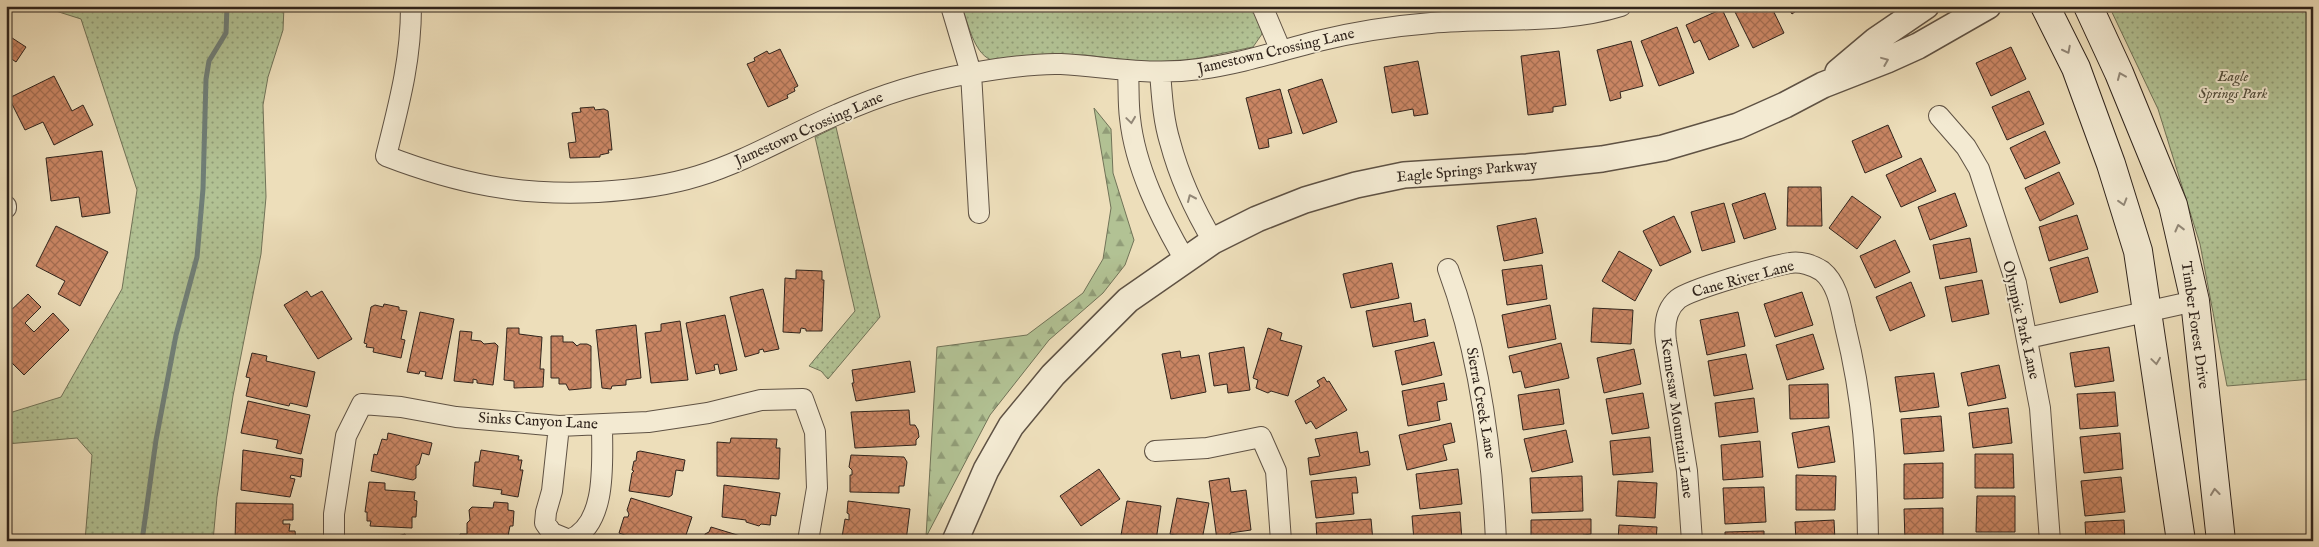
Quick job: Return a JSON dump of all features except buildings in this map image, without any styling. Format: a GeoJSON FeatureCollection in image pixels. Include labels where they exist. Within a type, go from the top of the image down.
{"type":"FeatureCollection","features":[{"type":"Feature","properties":{"kind":"main road"},"geometry":{"type":"LineString","coordinates":[[2045,6],[2076,68],[2111,164],[2138,251],[2149,312],[2182,541]]}},
{"type":"Feature","properties":{"kind":"main road","name":"Timber Forest Drive"},"geometry":{"type":"LineString","coordinates":[[2088,6],[2120,73],[2173,204],[2195,301],[2221,541]]}},
{"type":"Feature","properties":{"kind":"street","name":"Jamestown Crossing Lane"},"geometry":{"type":"LineString","coordinates":[[410,6],[411,36],[406,73],[386,156],[432,174],[482,187],[536,193],[598,192],[649,187],[698,176],[744,159],[837,114],[881,96],[971,73],[1057,64],[1128,72],[1201,69],[1373,30],[1490,13],[1556,18],[1621,6]]}},
{"type":"Feature","properties":{"kind":"street"},"geometry":{"type":"LineString","coordinates":[[951,6],[971,73],[979,213]]}},
{"type":"Feature","properties":{"kind":"street"},"geometry":{"type":"LineString","coordinates":[[1262,6],[1281,51]]}},
{"type":"Feature","properties":{"kind":"street","name":"Eagle Springs Parkway"},"geometry":{"type":"LineString","coordinates":[[1823,84],[1876,40],[1926,6]]}},
{"type":"Feature","properties":{"kind":"street","name":"Eagle Springs Parkway"},"geometry":{"type":"LineString","coordinates":[[955,541],[986,470],[1011,426],[1053,375],[1128,300],[1213,241],[1257,219],[1297,203],[1356,185],[1404,175],[1527,167],[1602,159],[1662,148],[1738,126],[1785,105],[1823,84],[1918,46],[1988,6]]}},
{"type":"Feature","properties":{"kind":"street"},"geometry":{"type":"LineString","coordinates":[[1128,72],[1130,118],[1137,152],[1154,200],[1185,260]]}},
{"type":"Feature","properties":{"kind":"street"},"geometry":{"type":"LineString","coordinates":[[1160,72],[1164,113],[1170,142],[1198,214],[1213,241]]}},
{"type":"Feature","properties":{"kind":"street","name":"Olympic Park Lane"},"geometry":{"type":"LineString","coordinates":[[1939,116],[1966,146],[1979,169],[2016,283],[2028,338],[2044,442],[2050,541]]}},
{"type":"Feature","properties":{"kind":"street","name":"Cane River Lane"},"geometry":{"type":"LineString","coordinates":[[1678,300],[1693,291],[1791,263],[1809,264],[1823,272],[1833,285],[1839,301],[1857,374],[1867,459],[1868,541]]}},
{"type":"Feature","properties":{"kind":"street","name":"Sierra Creek Lane"},"geometry":{"type":"LineString","coordinates":[[1448,270],[1467,325],[1490,454],[1496,541]]}},
{"type":"Feature","properties":{"kind":"street","name":"Kennesaw Mountain Lane"},"geometry":{"type":"LineString","coordinates":[[1678,300],[1668,312],[1664,327],[1686,464],[1692,541]]}},
{"type":"Feature","properties":{"kind":"street"},"geometry":{"type":"LineString","coordinates":[[2028,338],[2195,301]]}},
{"type":"Feature","properties":{"kind":"street","name":"Sinks Canyon Lane"},"geometry":{"type":"LineString","coordinates":[[334,541],[334,514],[346,436],[362,404],[401,407],[456,417],[559,426],[648,422],[699,414],[761,400],[802,399],[815,432],[817,488],[808,541]]}},
{"type":"Feature","properties":{"kind":"street"},"geometry":{"type":"LineString","coordinates":[[559,426],[552,490],[545,523],[552,533],[569,540],[579,536],[593,518],[600,488],[602,425]]}},
{"type":"Feature","properties":{"kind":"street"},"geometry":{"type":"LineString","coordinates":[[1155,451],[1207,448],[1261,438],[1276,470],[1281,541]]}},
{"type":"Feature","properties":{"kind":"green space"},"geometry":{"type":"Polygon","coordinates":[[[40,6],[284,6],[283,30],[268,77],[263,105],[266,197],[261,254],[233,396],[217,497],[213,541],[85,541],[92,455],[77,438],[6,444],[6,414],[61,397],[122,289],[137,190],[81,19],[40,6]]]}},
{"type":"Feature","properties":{"kind":"green space"},"geometry":{"type":"Polygon","coordinates":[[[961,6],[1252,6],[1261,25],[1262,34],[1253,47],[1180,62],[1153,63],[1085,55],[991,60],[980,51],[972,37],[961,6]]]}},
{"type":"Feature","properties":{"kind":"green space","name":"Eagle Springs Park"},"geometry":{"type":"Polygon","coordinates":[[[2109,6],[2313,6],[2313,379],[2227,386],[2200,244],[2158,109],[2109,6]]]}},
{"type":"Feature","properties":{"kind":"green space"},"geometry":{"type":"Polygon","coordinates":[[[1094,108],[1111,129],[1113,173],[1134,240],[1125,265],[1103,293],[1049,340],[990,415],[926,537],[937,347],[1027,335],[1083,293],[1103,259],[1111,208],[1094,108]]]}},
{"type":"Feature","properties":{"kind":"green space"},"geometry":{"type":"Polygon","coordinates":[[[836,127],[880,317],[828,379],[821,371],[809,366],[855,311],[815,137],[836,127]]]}},
{"type":"Feature","properties":{"kind":"waterway"},"geometry":{"type":"LineString","coordinates":[[142,541],[156,440],[176,335],[197,257],[203,189],[206,79],[209,61],[226,33],[227,6]]}}]}
